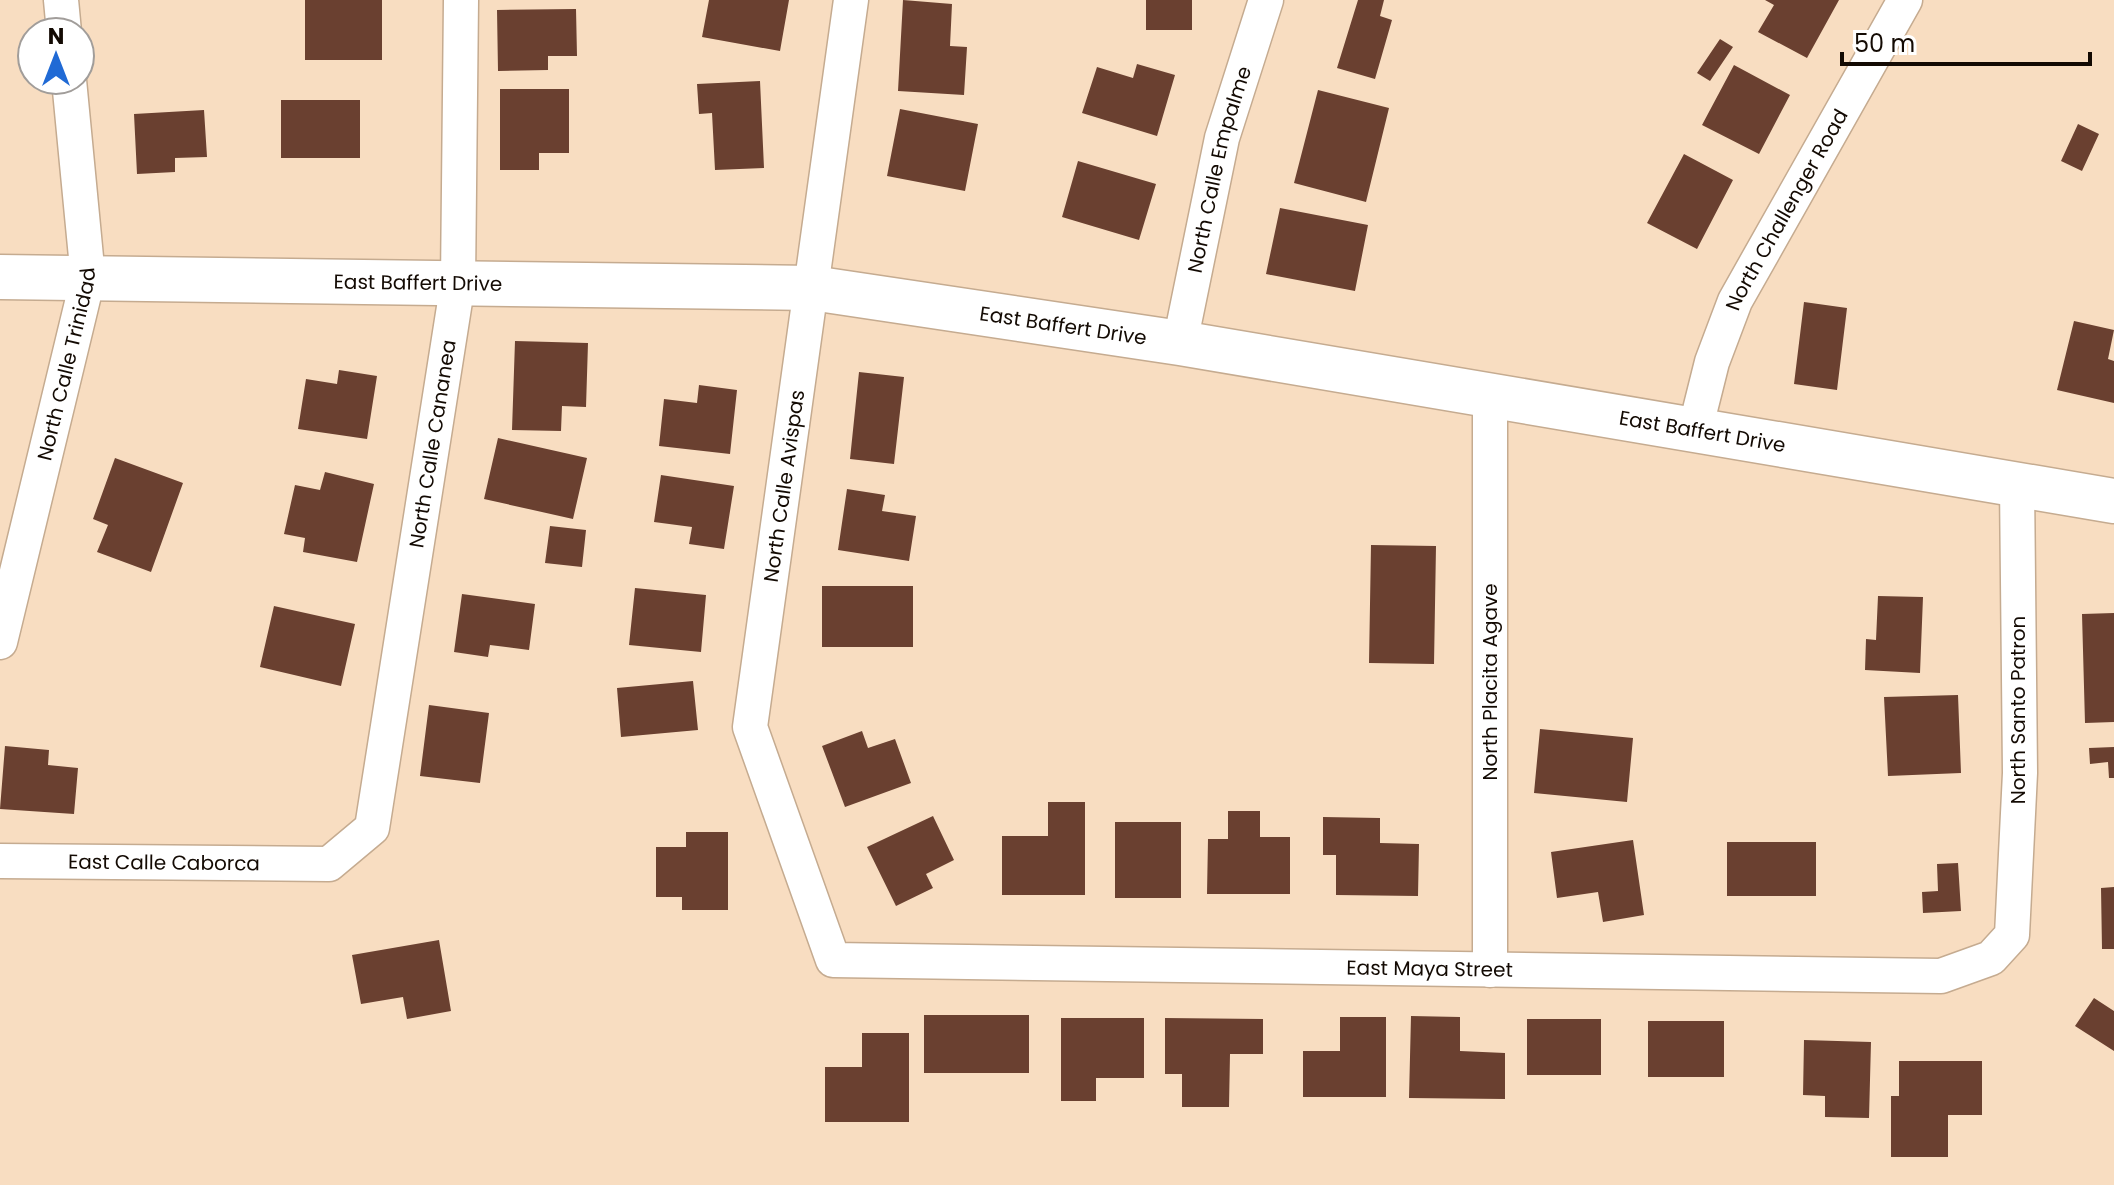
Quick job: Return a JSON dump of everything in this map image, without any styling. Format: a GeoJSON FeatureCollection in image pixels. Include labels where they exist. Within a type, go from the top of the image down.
{"type":"FeatureCollection","features":[{"type":"Feature","properties":{"kind":"street","name":"North Calle Cananea"},"geometry":{"type":"LineString","coordinates":[[329,864],[372,828],[458,282],[461,0]]}},
{"type":"Feature","properties":{"kind":"street","name":"North Calle Avispas"},"geometry":{"type":"LineString","coordinates":[[833,960],[750,727],[851,0]]}},
{"type":"Feature","properties":{"kind":"street","name":"North Calle Empalme"},"geometry":{"type":"LineString","coordinates":[[1180,343],[1222,138],[1266,0]]}},
{"type":"Feature","properties":{"kind":"street","name":"North Challenger Road"},"geometry":{"type":"LineString","coordinates":[[1695,430],[1715,352],[1735,301],[1905,0]]}},
{"type":"Feature","properties":{"kind":"street","name":"North Calle Trinidad"},"geometry":{"type":"LineString","coordinates":[[0,642],[88,278],[71,96]]}},
{"type":"Feature","properties":{"kind":"street","name":"East Baffert Drive"},"geometry":{"type":"LineString","coordinates":[[0,277],[812,288],[1180,343],[2114,501]]}},
{"type":"Feature","properties":{"kind":"street","name":"North Placita Agave"},"geometry":{"type":"LineString","coordinates":[[1490,395],[1490,970]]}},
{"type":"Feature","properties":{"kind":"street","name":"North Santo Patron"},"geometry":{"type":"LineString","coordinates":[[2012,935],[2020,773],[2017,484]]}},
{"type":"Feature","properties":{"kind":"street","name":"East Calle Caborca"},"geometry":{"type":"LineString","coordinates":[[0,861],[329,864]]}},
{"type":"Feature","properties":{"kind":"street","name":"East Maya Street"},"geometry":{"type":"LineString","coordinates":[[833,960],[1941,976],[1991,958],[2012,935]]}},
{"type":"Feature","properties":{"kind":"building"},"geometry":{"type":"Polygon","coordinates":[[[305,0],[382,0],[382,60],[305,60],[305,0]]]}},
{"type":"Feature","properties":{"kind":"building"},"geometry":{"type":"Polygon","coordinates":[[[709,0],[789,0],[780,51],[702,37],[709,0]]]}},
{"type":"Feature","properties":{"kind":"building"},"geometry":{"type":"Polygon","coordinates":[[[903,0],[952,4],[950,46],[967,47],[964,95],[898,91],[903,0]]]}},
{"type":"Feature","properties":{"kind":"building"},"geometry":{"type":"Polygon","coordinates":[[[1146,0],[1192,0],[1192,30],[1146,30],[1146,0]]]}},
{"type":"Feature","properties":{"kind":"building"},"geometry":{"type":"Polygon","coordinates":[[[1358,0],[1384,0],[1380,16],[1392,20],[1375,79],[1337,68],[1358,0]]]}},
{"type":"Feature","properties":{"kind":"building"},"geometry":{"type":"Polygon","coordinates":[[[1765,0],[1839,0],[1807,58],[1758,32],[1774,5],[1765,0]]]}},
{"type":"Feature","properties":{"kind":"building"},"geometry":{"type":"Polygon","coordinates":[[[576,9],[577,56],[548,56],[548,70],[498,71],[497,10],[576,9]]]}},
{"type":"Feature","properties":{"kind":"building"},"geometry":{"type":"Polygon","coordinates":[[[1720,39],[1733,47],[1710,81],[1697,73],[1720,39]]]}},
{"type":"Feature","properties":{"kind":"building"},"geometry":{"type":"Polygon","coordinates":[[[1137,64],[1175,75],[1157,136],[1082,113],[1097,67],[1133,78],[1137,64]]]}},
{"type":"Feature","properties":{"kind":"building"},"geometry":{"type":"Polygon","coordinates":[[[1734,65],[1790,95],[1759,154],[1702,125],[1734,65]]]}},
{"type":"Feature","properties":{"kind":"building"},"geometry":{"type":"Polygon","coordinates":[[[760,81],[764,168],[715,170],[712,113],[699,114],[697,84],[760,81]]]}},
{"type":"Feature","properties":{"kind":"building"},"geometry":{"type":"Polygon","coordinates":[[[500,89],[569,89],[569,153],[539,153],[539,170],[500,170],[500,89]]]}},
{"type":"Feature","properties":{"kind":"building"},"geometry":{"type":"Polygon","coordinates":[[[1318,90],[1389,108],[1366,202],[1294,183],[1318,90]]]}},
{"type":"Feature","properties":{"kind":"building"},"geometry":{"type":"Polygon","coordinates":[[[281,100],[360,100],[360,158],[281,158],[281,100]]]}},
{"type":"Feature","properties":{"kind":"building"},"geometry":{"type":"Polygon","coordinates":[[[900,109],[978,124],[965,191],[887,176],[900,109]]]}},
{"type":"Feature","properties":{"kind":"building"},"geometry":{"type":"Polygon","coordinates":[[[204,110],[207,157],[175,158],[175,172],[137,174],[134,114],[204,110]]]}},
{"type":"Feature","properties":{"kind":"building"},"geometry":{"type":"Polygon","coordinates":[[[2078,124],[2099,134],[2082,171],[2061,161],[2078,124]]]}},
{"type":"Feature","properties":{"kind":"building"},"geometry":{"type":"Polygon","coordinates":[[[1684,154],[1733,180],[1697,249],[1647,223],[1684,154]]]}},
{"type":"Feature","properties":{"kind":"building"},"geometry":{"type":"Polygon","coordinates":[[[1078,161],[1156,184],[1139,240],[1062,217],[1078,161]]]}},
{"type":"Feature","properties":{"kind":"building"},"geometry":{"type":"Polygon","coordinates":[[[1280,208],[1368,225],[1355,291],[1266,274],[1280,208]]]}},
{"type":"Feature","properties":{"kind":"building"},"geometry":{"type":"Polygon","coordinates":[[[1804,302],[1847,308],[1837,390],[1794,384],[1804,302]]]}},
{"type":"Feature","properties":{"kind":"building"},"geometry":{"type":"Polygon","coordinates":[[[2074,321],[2114,330],[2108,359],[2114,361],[2114,403],[2057,390],[2074,321]]]}},
{"type":"Feature","properties":{"kind":"building"},"geometry":{"type":"Polygon","coordinates":[[[515,341],[588,343],[586,407],[562,406],[561,431],[512,430],[515,341]]]}},
{"type":"Feature","properties":{"kind":"building"},"geometry":{"type":"Polygon","coordinates":[[[339,370],[377,376],[367,439],[298,429],[306,379],[337,384],[339,370]]]}},
{"type":"Feature","properties":{"kind":"building"},"geometry":{"type":"Polygon","coordinates":[[[859,372],[904,377],[894,464],[850,459],[859,372]]]}},
{"type":"Feature","properties":{"kind":"building"},"geometry":{"type":"Polygon","coordinates":[[[699,385],[737,390],[730,454],[659,446],[664,399],[697,403],[699,385]]]}},
{"type":"Feature","properties":{"kind":"building"},"geometry":{"type":"Polygon","coordinates":[[[498,438],[587,458],[573,519],[484,499],[498,438]]]}},
{"type":"Feature","properties":{"kind":"building"},"geometry":{"type":"Polygon","coordinates":[[[115,458],[183,483],[151,572],[97,552],[108,525],[93,519],[115,458]]]}},
{"type":"Feature","properties":{"kind":"building"},"geometry":{"type":"Polygon","coordinates":[[[325,472],[374,484],[357,562],[303,552],[305,538],[284,534],[295,485],[320,490],[325,472]]]}},
{"type":"Feature","properties":{"kind":"building"},"geometry":{"type":"Polygon","coordinates":[[[661,475],[734,486],[724,549],[689,544],[692,527],[654,522],[661,475]]]}},
{"type":"Feature","properties":{"kind":"building"},"geometry":{"type":"Polygon","coordinates":[[[847,489],[885,495],[882,511],[916,516],[909,561],[838,550],[847,489]]]}},
{"type":"Feature","properties":{"kind":"building"},"geometry":{"type":"Polygon","coordinates":[[[550,526],[586,530],[582,567],[545,563],[550,526]]]}},
{"type":"Feature","properties":{"kind":"building"},"geometry":{"type":"Polygon","coordinates":[[[1371,545],[1436,546],[1434,664],[1369,663],[1371,545]]]}},
{"type":"Feature","properties":{"kind":"building"},"geometry":{"type":"Polygon","coordinates":[[[822,586],[913,586],[913,647],[822,647],[822,586]]]}},
{"type":"Feature","properties":{"kind":"building"},"geometry":{"type":"Polygon","coordinates":[[[635,588],[706,595],[701,652],[629,645],[635,588]]]}},
{"type":"Feature","properties":{"kind":"building"},"geometry":{"type":"Polygon","coordinates":[[[462,594],[535,604],[529,650],[490,645],[488,657],[454,652],[462,594]]]}},
{"type":"Feature","properties":{"kind":"building"},"geometry":{"type":"Polygon","coordinates":[[[1878,596],[1923,597],[1920,673],[1865,670],[1866,639],[1876,640],[1878,596]]]}},
{"type":"Feature","properties":{"kind":"building"},"geometry":{"type":"Polygon","coordinates":[[[274,606],[355,624],[341,686],[260,667],[274,606]]]}},
{"type":"Feature","properties":{"kind":"building"},"geometry":{"type":"Polygon","coordinates":[[[2114,613],[2114,722],[2085,723],[2082,614],[2114,613]]]}},
{"type":"Feature","properties":{"kind":"building"},"geometry":{"type":"Polygon","coordinates":[[[693,681],[698,730],[621,737],[617,688],[693,681]]]}},
{"type":"Feature","properties":{"kind":"building"},"geometry":{"type":"Polygon","coordinates":[[[1958,695],[1961,773],[1888,776],[1884,697],[1958,695]]]}},
{"type":"Feature","properties":{"kind":"building"},"geometry":{"type":"Polygon","coordinates":[[[429,705],[489,713],[480,783],[420,776],[429,705]]]}},
{"type":"Feature","properties":{"kind":"building"},"geometry":{"type":"Polygon","coordinates":[[[1540,729],[1633,738],[1627,802],[1534,793],[1540,729]]]}},
{"type":"Feature","properties":{"kind":"building"},"geometry":{"type":"Polygon","coordinates":[[[862,731],[868,748],[895,739],[911,783],[845,807],[822,746],[862,731]]]}},
{"type":"Feature","properties":{"kind":"building"},"geometry":{"type":"Polygon","coordinates":[[[5,746],[49,750],[48,765],[78,768],[74,814],[0,809],[5,746]]]}},
{"type":"Feature","properties":{"kind":"building"},"geometry":{"type":"Polygon","coordinates":[[[2114,747],[2114,778],[2109,778],[2108,762],[2090,764],[2089,748],[2114,747]]]}},
{"type":"Feature","properties":{"kind":"building"},"geometry":{"type":"Polygon","coordinates":[[[1048,802],[1085,802],[1085,895],[1002,895],[1002,836],[1048,836],[1048,802]]]}},
{"type":"Feature","properties":{"kind":"building"},"geometry":{"type":"Polygon","coordinates":[[[1228,811],[1260,811],[1260,837],[1290,837],[1290,894],[1207,894],[1208,839],[1228,839],[1228,811]]]}},
{"type":"Feature","properties":{"kind":"building"},"geometry":{"type":"Polygon","coordinates":[[[933,816],[954,860],[926,874],[933,888],[896,906],[867,847],[933,816]]]}},
{"type":"Feature","properties":{"kind":"building"},"geometry":{"type":"Polygon","coordinates":[[[1323,817],[1380,818],[1380,843],[1419,844],[1418,896],[1336,895],[1336,855],[1323,855],[1323,817]]]}},
{"type":"Feature","properties":{"kind":"building"},"geometry":{"type":"Polygon","coordinates":[[[1115,822],[1181,822],[1181,898],[1115,898],[1115,822]]]}},
{"type":"Feature","properties":{"kind":"building"},"geometry":{"type":"Polygon","coordinates":[[[686,832],[728,832],[728,910],[682,910],[682,897],[656,897],[656,847],[686,847],[686,832]]]}},
{"type":"Feature","properties":{"kind":"building"},"geometry":{"type":"Polygon","coordinates":[[[1633,840],[1644,915],[1603,922],[1598,892],[1557,898],[1551,852],[1633,840]]]}},
{"type":"Feature","properties":{"kind":"building"},"geometry":{"type":"Polygon","coordinates":[[[1727,842],[1816,842],[1816,896],[1727,896],[1727,842]]]}},
{"type":"Feature","properties":{"kind":"building"},"geometry":{"type":"Polygon","coordinates":[[[1958,863],[1961,911],[1923,913],[1922,892],[1938,891],[1937,864],[1958,863]]]}},
{"type":"Feature","properties":{"kind":"building"},"geometry":{"type":"Polygon","coordinates":[[[2114,887],[2114,949],[2102,949],[2101,888],[2114,887]]]}},
{"type":"Feature","properties":{"kind":"building"},"geometry":{"type":"Polygon","coordinates":[[[439,940],[451,1011],[407,1019],[403,997],[361,1004],[352,955],[439,940]]]}},
{"type":"Feature","properties":{"kind":"building"},"geometry":{"type":"Polygon","coordinates":[[[2094,998],[2114,1011],[2114,1051],[2075,1026],[2094,998]]]}},
{"type":"Feature","properties":{"kind":"building"},"geometry":{"type":"Polygon","coordinates":[[[924,1015],[1029,1015],[1029,1073],[924,1073],[924,1015]]]}},
{"type":"Feature","properties":{"kind":"building"},"geometry":{"type":"Polygon","coordinates":[[[1411,1016],[1460,1017],[1460,1051],[1505,1053],[1505,1099],[1409,1098],[1411,1016]]]}},
{"type":"Feature","properties":{"kind":"building"},"geometry":{"type":"Polygon","coordinates":[[[1340,1017],[1386,1017],[1386,1097],[1303,1097],[1303,1051],[1340,1051],[1340,1017]]]}},
{"type":"Feature","properties":{"kind":"building"},"geometry":{"type":"Polygon","coordinates":[[[1061,1018],[1144,1018],[1144,1078],[1096,1078],[1096,1101],[1061,1101],[1061,1018]]]}},
{"type":"Feature","properties":{"kind":"building"},"geometry":{"type":"Polygon","coordinates":[[[1165,1018],[1263,1019],[1263,1054],[1230,1054],[1229,1107],[1182,1107],[1182,1074],[1165,1074],[1165,1018]]]}},
{"type":"Feature","properties":{"kind":"building"},"geometry":{"type":"Polygon","coordinates":[[[1527,1019],[1601,1019],[1601,1075],[1527,1075],[1527,1019]]]}},
{"type":"Feature","properties":{"kind":"building"},"geometry":{"type":"Polygon","coordinates":[[[1648,1021],[1724,1021],[1724,1077],[1648,1077],[1648,1021]]]}},
{"type":"Feature","properties":{"kind":"building"},"geometry":{"type":"Polygon","coordinates":[[[862,1033],[909,1033],[909,1122],[825,1122],[825,1067],[862,1067],[862,1033]]]}},
{"type":"Feature","properties":{"kind":"building"},"geometry":{"type":"Polygon","coordinates":[[[1804,1040],[1871,1042],[1869,1118],[1825,1117],[1825,1096],[1803,1095],[1804,1040]]]}},
{"type":"Feature","properties":{"kind":"building"},"geometry":{"type":"Polygon","coordinates":[[[1899,1061],[1982,1061],[1982,1115],[1948,1115],[1948,1157],[1891,1157],[1891,1096],[1899,1096],[1899,1061]]]}}]}
